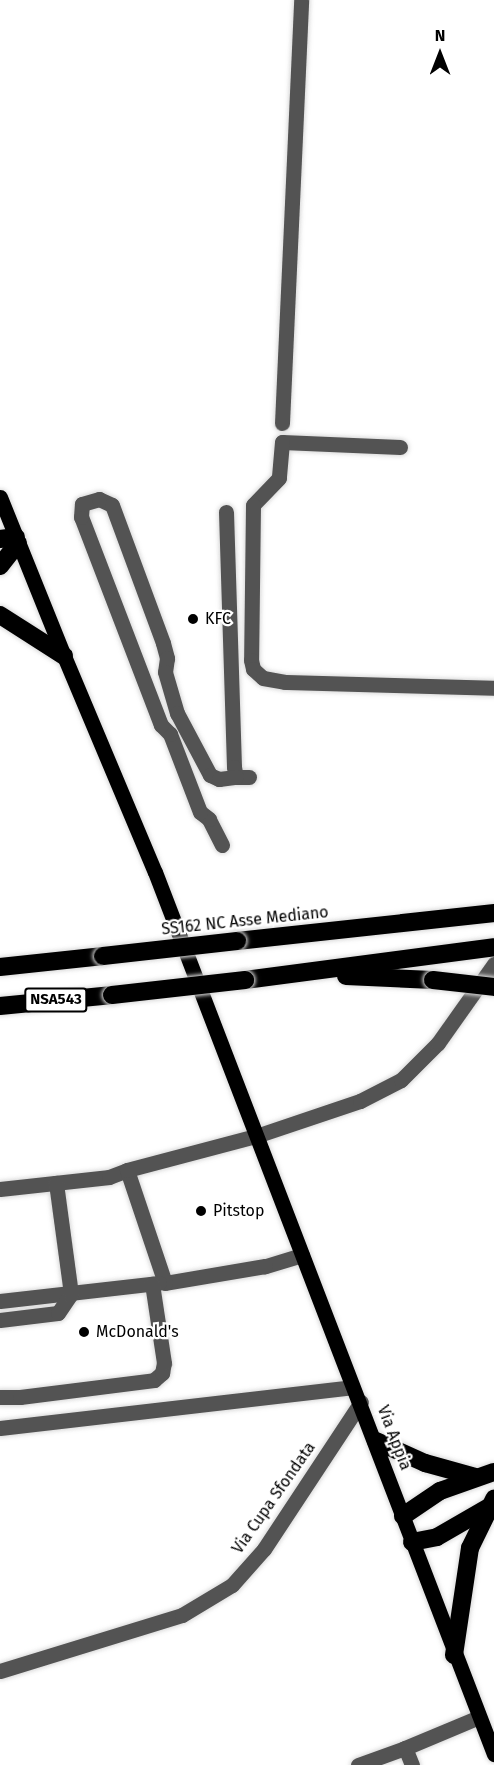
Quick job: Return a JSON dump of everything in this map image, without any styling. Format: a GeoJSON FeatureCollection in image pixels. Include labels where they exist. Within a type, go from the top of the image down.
{"type":"FeatureCollection","features":[{"type":"Feature","properties":{"kind":"highway"},"geometry":{"type":"LineString","coordinates":[[0,566],[11,540]]}},
{"type":"Feature","properties":{"kind":"highway"},"geometry":{"type":"LineString","coordinates":[[0,615],[63,656]]}},
{"type":"Feature","properties":{"kind":"highway","name":"SS162 NC Asse Mediano"},"geometry":{"type":"LineString","coordinates":[[0,967],[494,913]]}},
{"type":"Feature","properties":{"kind":"highway"},"geometry":{"type":"LineString","coordinates":[[308,974],[494,948]]}},
{"type":"Feature","properties":{"kind":"highway"},"geometry":{"type":"LineString","coordinates":[[308,974],[433,980],[494,987]]}},
{"type":"Feature","properties":{"kind":"highway","name":"NSA543"},"geometry":{"type":"LineString","coordinates":[[0,1006],[308,974]]}},
{"type":"Feature","properties":{"kind":"highway"},"geometry":{"type":"LineString","coordinates":[[376,1441],[424,1463],[485,1475]]}},
{"type":"Feature","properties":{"kind":"highway"},"geometry":{"type":"LineString","coordinates":[[403,1516],[440,1491],[485,1475]]}},
{"type":"Feature","properties":{"kind":"highway"},"geometry":{"type":"LineString","coordinates":[[412,1542],[437,1537],[491,1503]]}},
{"type":"Feature","properties":{"kind":"highway"},"geometry":{"type":"LineString","coordinates":[[454,1655],[470,1548],[491,1503]]}},
{"type":"Feature","properties":{"kind":"main road","name":"Via Appia"},"geometry":{"type":"LineString","coordinates":[[0,497],[11,540],[155,872],[352,1387],[361,1402],[376,1441],[454,1655],[494,1754]]}},
{"type":"Feature","properties":{"kind":"street"},"geometry":{"type":"LineString","coordinates":[[282,423],[301,0]]}},
{"type":"Feature","properties":{"kind":"street"},"geometry":{"type":"LineString","coordinates":[[400,447],[282,442],[279,478],[253,505],[251,660],[253,669],[263,678],[285,682],[494,688]]}},
{"type":"Feature","properties":{"kind":"street"},"geometry":{"type":"LineString","coordinates":[[222,845],[208,819],[201,812],[170,734],[161,725],[81,517],[82,504],[99,499],[111,505],[163,643],[166,658],[165,672],[185,731],[210,775],[219,779],[242,777],[226,512]]}},
{"type":"Feature","properties":{"kind":"street"},"geometry":{"type":"LineString","coordinates":[[0,1189],[109,1177],[127,1170],[256,1136],[360,1101],[402,1080],[438,1042],[494,964]]}},
{"type":"Feature","properties":{"kind":"street"},"geometry":{"type":"LineString","coordinates":[[0,1397],[20,1397],[154,1380],[162,1372],[164,1363],[158,1283],[127,1170]]}},
{"type":"Feature","properties":{"kind":"street"},"geometry":{"type":"LineString","coordinates":[[0,1320],[58,1313],[70,1294],[56,1183]]}},
{"type":"Feature","properties":{"kind":"street"},"geometry":{"type":"LineString","coordinates":[[0,1301],[158,1283],[264,1266],[302,1255]]}},
{"type":"Feature","properties":{"kind":"street"},"geometry":{"type":"LineString","coordinates":[[0,1428],[352,1387]]}},
{"type":"Feature","properties":{"kind":"street","name":"Via Cupa Sfondata"},"geometry":{"type":"LineString","coordinates":[[0,1671],[182,1615],[232,1585],[264,1548],[361,1402]]}},
{"type":"Feature","properties":{"kind":"street"},"geometry":{"type":"LineString","coordinates":[[358,1765],[479,1717]]}},
{"type":"Feature","properties":{"kind":"street"},"geometry":{"type":"LineString","coordinates":[[405,1748],[412,1765]]}},
{"type":"Feature","properties":{"kind":"place","name":"KFC"},"geometry":{"type":"Point","coordinates":[193,619]}},
{"type":"Feature","properties":{"kind":"place","name":"Pitstop"},"geometry":{"type":"Point","coordinates":[201,1211]}},
{"type":"Feature","properties":{"kind":"place","name":"McDonald's"},"geometry":{"type":"Point","coordinates":[84,1332]}}]}
